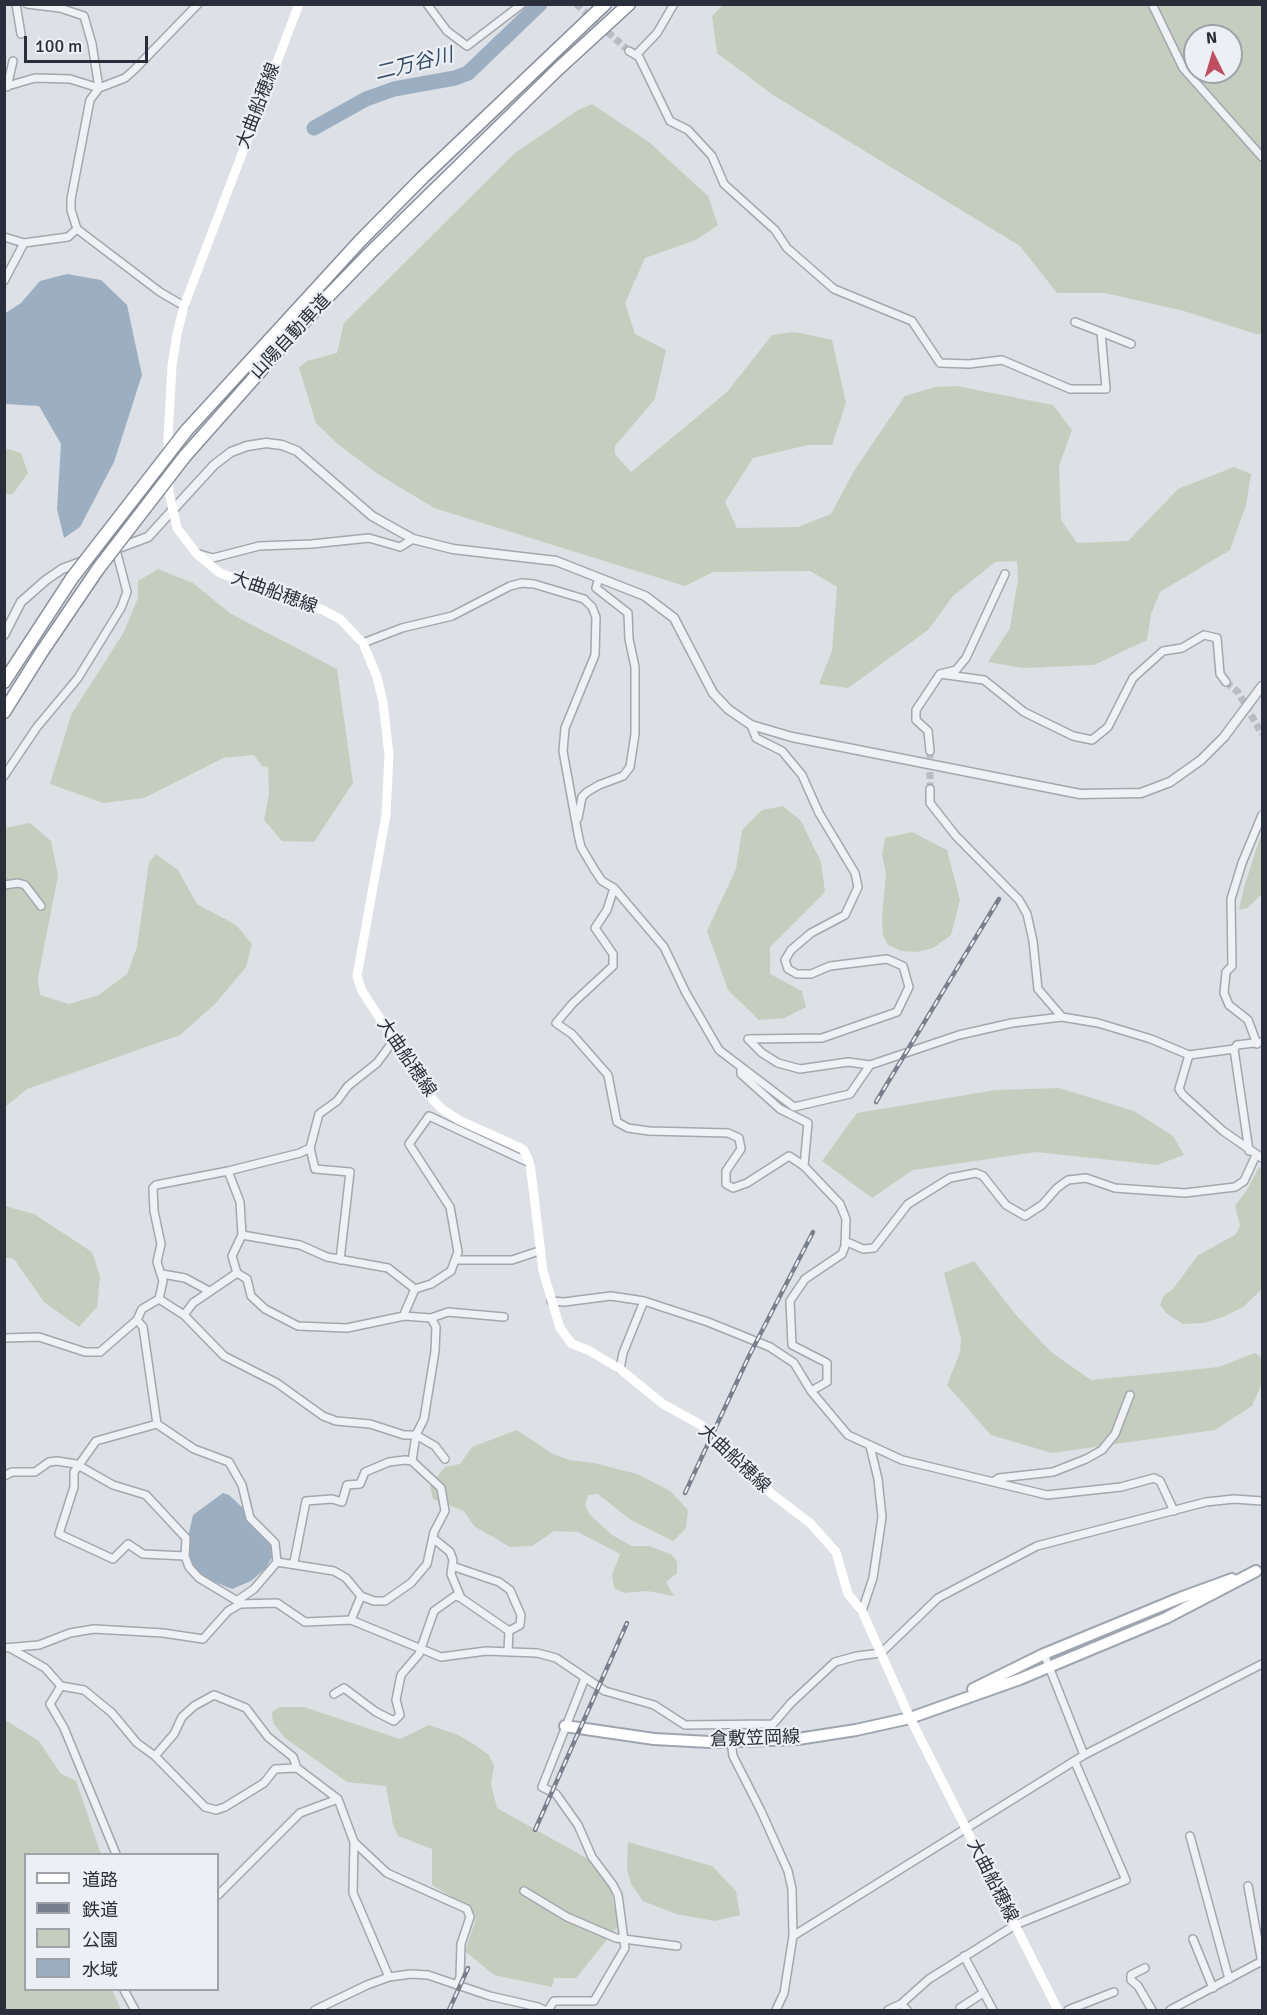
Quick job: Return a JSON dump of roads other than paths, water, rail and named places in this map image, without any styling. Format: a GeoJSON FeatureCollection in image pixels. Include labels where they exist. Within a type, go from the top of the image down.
{"type":"FeatureCollection","features":[{"type":"Feature","properties":{"kind":"highway","name":"山陽自動車道"},"geometry":{"type":"LineString","coordinates":[[4,682],[72,579],[186,430],[290,315],[400,201],[605,4]]}},
{"type":"Feature","properties":{"kind":"highway","name":"山陽自動車道"},"geometry":{"type":"LineString","coordinates":[[4,712],[98,569],[185,456],[309,316],[378,245],[629,4]]}},
{"type":"Feature","properties":{"kind":"main road","name":"大曲船穂線"},"geometry":{"type":"LineString","coordinates":[[299,4],[184,306],[172,366],[169,402],[171,511],[177,528],[197,554],[220,573],[323,610],[340,619],[363,643],[377,677],[383,702],[390,755],[389,785],[380,851],[357,976],[362,991],[442,1108],[459,1120],[524,1149],[530,1163],[539,1251],[551,1301],[560,1328],[572,1344],[588,1350],[620,1369],[663,1404],[701,1425],[772,1494],[810,1523],[836,1552],[848,1594],[862,1611],[909,1718],[1058,2010]]}},
{"type":"Feature","properties":{"kind":"main road","name":"倉敷笠岡線"},"geometry":{"type":"LineString","coordinates":[[941,1706],[1044,1654],[1180,1598],[1259,1570]]}},
{"type":"Feature","properties":{"kind":"main road","name":"倉敷笠岡線"},"geometry":{"type":"LineString","coordinates":[[566,1726],[654,1739],[731,1742],[798,1739],[909,1718],[1050,1667],[1166,1618],[1259,1570]]}},
{"type":"Feature","properties":{"kind":"street"},"geometry":{"type":"LineString","coordinates":[[16,4],[21,34]]}},
{"type":"Feature","properties":{"kind":"street"},"geometry":{"type":"LineString","coordinates":[[27,4],[60,8],[84,16],[92,44],[99,88]]}},
{"type":"Feature","properties":{"kind":"street"},"geometry":{"type":"LineString","coordinates":[[184,306],[160,292],[77,229],[71,210],[71,199],[90,100],[99,88],[125,78],[134,70],[198,4]]}},
{"type":"Feature","properties":{"kind":"street"},"geometry":{"type":"LineString","coordinates":[[427,4],[447,31],[467,46],[522,4]]}},
{"type":"Feature","properties":{"kind":"street"},"geometry":{"type":"LineString","coordinates":[[636,55],[657,33],[674,4]]}},
{"type":"Feature","properties":{"kind":"street"},"geometry":{"type":"LineString","coordinates":[[1152,4],[1183,68],[1263,157]]}},
{"type":"Feature","properties":{"kind":"street"},"geometry":{"type":"LineString","coordinates":[[629,51],[636,55],[670,121],[688,130],[712,156],[724,184],[775,230],[786,248],[834,289],[912,321],[940,363],[1002,360],[1070,390],[1106,389],[1101,332]]}},
{"type":"Feature","properties":{"kind":"street"},"geometry":{"type":"LineString","coordinates":[[6,87],[13,61]]}},
{"type":"Feature","properties":{"kind":"street"},"geometry":{"type":"LineString","coordinates":[[6,87],[35,78],[70,79],[99,88]]}},
{"type":"Feature","properties":{"kind":"street"},"geometry":{"type":"LineString","coordinates":[[4,237],[24,243],[68,237],[77,229]]}},
{"type":"Feature","properties":{"kind":"street"},"geometry":{"type":"LineString","coordinates":[[4,281],[24,243]]}},
{"type":"Feature","properties":{"kind":"street"},"geometry":{"type":"LineString","coordinates":[[1075,321],[1131,344]]}},
{"type":"Feature","properties":{"kind":"street"},"geometry":{"type":"LineString","coordinates":[[4,635],[21,602],[46,580],[62,569],[148,537],[214,465],[231,452],[247,446],[282,445],[297,451],[372,516],[413,539],[453,549],[548,560],[645,596],[674,618],[713,693],[728,709],[751,724],[803,740],[1080,794],[1141,793],[1170,782],[1201,760],[1224,737],[1263,686]]}},
{"type":"Feature","properties":{"kind":"street"},"geometry":{"type":"LineString","coordinates":[[197,554],[213,558],[259,546],[312,544],[369,538],[400,546],[413,539]]}},
{"type":"Feature","properties":{"kind":"street"},"geometry":{"type":"LineString","coordinates":[[4,776],[37,726],[78,678],[121,608],[127,592],[116,550]]}},
{"type":"Feature","properties":{"kind":"street"},"geometry":{"type":"LineString","coordinates":[[930,751],[928,731],[916,720],[916,710],[940,674],[956,670],[966,658],[1005,574]]}},
{"type":"Feature","properties":{"kind":"street"},"geometry":{"type":"LineString","coordinates":[[578,834],[578,812],[582,797],[599,785],[623,776],[630,767],[635,734],[635,667],[629,639],[628,613],[596,588],[599,578]]}},
{"type":"Feature","properties":{"kind":"street"},"geometry":{"type":"LineString","coordinates":[[363,643],[402,628],[452,616],[510,586],[534,584],[584,600],[592,607],[596,617],[595,655],[563,735],[581,848],[602,881],[614,888],[664,947],[712,1040],[741,1069],[794,1107],[850,1094],[870,1065]]}},
{"type":"Feature","properties":{"kind":"street"},"geometry":{"type":"LineString","coordinates":[[940,674],[984,681],[1024,712],[1073,736],[1092,740],[1108,727],[1133,678],[1162,651],[1182,648],[1204,635],[1217,638],[1220,674],[1226,682]]}},
{"type":"Feature","properties":{"kind":"street"},"geometry":{"type":"LineString","coordinates":[[751,724],[756,738],[782,751],[802,776],[819,813],[855,873],[858,887],[846,915],[811,933],[791,950],[785,960],[788,969],[797,974],[811,974],[830,966],[887,959],[903,966],[909,987],[897,1012],[822,1038],[748,1039],[753,1047],[778,1062],[800,1069],[848,1062],[870,1065],[959,1035],[1012,1023],[1062,1017],[1098,1023],[1151,1039],[1189,1055],[1234,1049],[1237,1045],[1261,1042],[1248,1020],[1228,1005],[1224,993],[1226,972],[1232,966],[1231,899],[1242,862],[1263,815]]}},
{"type":"Feature","properties":{"kind":"street"},"geometry":{"type":"LineString","coordinates":[[930,789],[930,803],[956,836],[1019,900],[1027,914],[1033,941],[1038,989],[1062,1017]]}},
{"type":"Feature","properties":{"kind":"street"},"geometry":{"type":"LineString","coordinates":[[4,885],[18,883],[25,885],[41,906]]}},
{"type":"Feature","properties":{"kind":"street"},"geometry":{"type":"LineString","coordinates":[[614,888],[607,910],[595,928],[613,954],[612,966],[573,1003],[556,1023],[572,1034],[608,1076],[617,1122],[628,1128],[649,1131],[728,1133],[739,1138],[741,1149],[726,1171],[726,1184],[733,1188],[747,1183],[789,1156],[804,1166],[840,1204],[846,1219],[842,1254],[805,1279],[790,1301],[792,1345],[827,1363],[828,1382],[811,1391]]}},
{"type":"Feature","properties":{"kind":"street"},"geometry":{"type":"LineString","coordinates":[[340,1260],[350,1172],[315,1169],[310,1148],[319,1113],[377,1063],[394,1040]]}},
{"type":"Feature","properties":{"kind":"street"},"geometry":{"type":"LineString","coordinates":[[845,1241],[863,1250],[874,1248],[908,1204],[950,1178],[976,1173],[984,1176],[1006,1205],[1024,1216],[1034,1212],[1068,1180],[1086,1178],[1115,1188],[1185,1193],[1235,1187],[1244,1181],[1256,1155],[1234,1049]]}},
{"type":"Feature","properties":{"kind":"street"},"geometry":{"type":"LineString","coordinates":[[1189,1055],[1179,1089],[1183,1095],[1256,1155]]}},
{"type":"Feature","properties":{"kind":"street"},"geometry":{"type":"LineString","coordinates":[[741,1069],[741,1074],[780,1109],[808,1123],[804,1166]]}},
{"type":"Feature","properties":{"kind":"street"},"geometry":{"type":"LineString","coordinates":[[404,1316],[415,1290],[441,1279],[457,1260],[458,1252],[450,1207],[409,1144],[429,1116],[530,1163]]}},
{"type":"Feature","properties":{"kind":"street"},"geometry":{"type":"LineString","coordinates":[[159,1299],[162,1274],[157,1262],[161,1244],[154,1210],[153,1188],[156,1185],[228,1171],[300,1153],[310,1148]]}},
{"type":"Feature","properties":{"kind":"street"},"geometry":{"type":"LineString","coordinates":[[228,1171],[240,1202],[242,1235],[232,1256],[237,1273],[247,1279],[251,1296],[265,1309],[298,1326],[347,1328],[404,1316],[431,1318],[447,1312],[504,1317]]}},
{"type":"Feature","properties":{"kind":"street"},"geometry":{"type":"LineString","coordinates":[[242,1235],[300,1245],[340,1260],[388,1268],[415,1290]]}},
{"type":"Feature","properties":{"kind":"street"},"geometry":{"type":"LineString","coordinates":[[457,1260],[512,1260],[539,1251]]}},
{"type":"Feature","properties":{"kind":"street"},"geometry":{"type":"LineString","coordinates":[[184,1315],[193,1303],[237,1273]]}},
{"type":"Feature","properties":{"kind":"street"},"geometry":{"type":"LineString","coordinates":[[162,1274],[185,1278],[208,1292]]}},
{"type":"Feature","properties":{"kind":"street"},"geometry":{"type":"LineString","coordinates":[[551,1301],[564,1302],[611,1296],[644,1301],[708,1322],[770,1347],[794,1363],[811,1391],[848,1435],[902,1460],[1047,1495],[1121,1487],[1154,1478],[1160,1481],[1174,1511]]}},
{"type":"Feature","properties":{"kind":"street"},"geometry":{"type":"LineString","coordinates":[[159,1299],[184,1315],[196,1330],[224,1356],[277,1383],[323,1416],[336,1421],[370,1424],[404,1435],[416,1435],[435,1446],[445,1459]]}},
{"type":"Feature","properties":{"kind":"street"},"geometry":{"type":"LineString","coordinates":[[4,1338],[39,1337],[85,1352],[100,1352],[137,1320],[142,1309],[159,1299]]}},
{"type":"Feature","properties":{"kind":"street"},"geometry":{"type":"LineString","coordinates":[[620,1369],[623,1353],[644,1301]]}},
{"type":"Feature","properties":{"kind":"street"},"geometry":{"type":"LineString","coordinates":[[412,1461],[416,1435],[424,1419],[435,1351],[435,1327],[431,1318]]}},
{"type":"Feature","properties":{"kind":"street"},"geometry":{"type":"LineString","coordinates":[[7,1648],[39,1645],[70,1633],[94,1629],[163,1633],[203,1639],[228,1611],[254,1590],[277,1562],[275,1543],[250,1518],[242,1485],[229,1462],[194,1449],[157,1424],[143,1327],[137,1320]]}},
{"type":"Feature","properties":{"kind":"street"},"geometry":{"type":"LineString","coordinates":[[993,1482],[999,1478],[1053,1472],[1086,1460],[1102,1450],[1115,1434],[1130,1395]]}},
{"type":"Feature","properties":{"kind":"street"},"geometry":{"type":"LineString","coordinates":[[157,1424],[96,1441],[76,1464],[74,1487],[59,1534],[113,1559],[128,1544],[144,1554],[185,1556]]}},
{"type":"Feature","properties":{"kind":"street"},"geometry":{"type":"LineString","coordinates":[[862,1611],[873,1578],[882,1517],[878,1479],[870,1446]]}},
{"type":"Feature","properties":{"kind":"street"},"geometry":{"type":"LineString","coordinates":[[4,1476],[12,1472],[35,1472],[49,1462],[57,1461],[76,1464],[113,1485],[146,1495],[186,1538],[185,1556],[189,1567],[199,1578],[239,1602],[277,1603],[305,1622],[351,1620],[441,1656],[508,1651],[556,1658],[605,1691],[654,1705],[685,1725],[772,1724],[835,1662],[881,1653],[938,1598],[1029,1550],[1101,1527],[1206,1502],[1225,1500],[1263,1502]]}},
{"type":"Feature","properties":{"kind":"street"},"geometry":{"type":"LineString","coordinates":[[277,1562],[294,1562],[334,1570],[346,1578],[361,1596],[374,1601],[384,1601],[411,1583],[428,1564],[437,1524],[445,1511],[441,1488],[412,1461],[389,1462],[365,1472],[360,1484],[347,1485],[342,1502],[332,1499],[306,1501],[294,1562]]}},
{"type":"Feature","properties":{"kind":"street"},"geometry":{"type":"LineString","coordinates":[[434,1539],[450,1552],[453,1560],[451,1574],[461,1598]]}},
{"type":"Feature","properties":{"kind":"street"},"geometry":{"type":"LineString","coordinates":[[452,1566],[499,1582],[510,1590],[521,1615],[520,1625],[509,1631]]}},
{"type":"Feature","properties":{"kind":"street"},"geometry":{"type":"LineString","coordinates":[[351,1620],[361,1596]]}},
{"type":"Feature","properties":{"kind":"street"},"geometry":{"type":"LineString","coordinates":[[334,1694],[344,1688],[376,1712],[393,1720],[400,1715],[396,1700],[401,1675],[420,1649],[434,1611],[456,1596],[509,1631]]}},
{"type":"Feature","properties":{"kind":"street"},"geometry":{"type":"LineString","coordinates":[[508,1651],[509,1631]]}},
{"type":"Feature","properties":{"kind":"street"},"geometry":{"type":"LineString","coordinates":[[7,1648],[45,1668],[61,1686],[84,1690],[112,1713],[137,1743],[155,1756],[205,1807],[216,1810],[225,1807],[264,1783],[275,1769],[297,1768]]}},
{"type":"Feature","properties":{"kind":"street"},"geometry":{"type":"LineString","coordinates":[[1044,1654],[1084,1755]]}},
{"type":"Feature","properties":{"kind":"street"},"geometry":{"type":"LineString","coordinates":[[793,1936],[1084,1755],[1263,1664]]}},
{"type":"Feature","properties":{"kind":"street"},"geometry":{"type":"LineString","coordinates":[[315,2010],[331,2007],[390,1977],[428,1975],[546,2010],[554,2001],[594,2001],[625,1948],[618,1895],[591,1857],[578,1825],[556,1794],[542,1786],[585,1678]]}},
{"type":"Feature","properties":{"kind":"street"},"geometry":{"type":"LineString","coordinates":[[61,1686],[50,1704],[64,1728],[116,1853]]}},
{"type":"Feature","properties":{"kind":"street"},"geometry":{"type":"LineString","coordinates":[[155,1756],[168,1742],[182,1718],[194,1706],[214,1695],[246,1708],[268,1737],[293,1757],[297,1768],[338,1799],[354,1842],[353,1893],[390,1977]]}},
{"type":"Feature","properties":{"kind":"street"},"geometry":{"type":"LineString","coordinates":[[731,1742],[733,1756],[788,1871],[792,1889],[793,1936],[784,1993],[776,2010]]}},
{"type":"Feature","properties":{"kind":"street"},"geometry":{"type":"LineString","coordinates":[[888,2010],[901,2004],[929,1979],[1015,1925],[1126,1880],[1075,1762]]}},
{"type":"Feature","properties":{"kind":"street"},"geometry":{"type":"LineString","coordinates":[[219,1894],[300,1813],[338,1799]]}},
{"type":"Feature","properties":{"kind":"street"},"geometry":{"type":"LineString","coordinates":[[1190,1836],[1229,1979]]}},
{"type":"Feature","properties":{"kind":"street"},"geometry":{"type":"LineString","coordinates":[[354,1842],[387,1873],[467,1909],[470,1917],[461,1944],[460,1977],[457,1985]]}},
{"type":"Feature","properties":{"kind":"street"},"geometry":{"type":"LineString","coordinates":[[1170,2010],[1262,1962],[1248,1886]]}},
{"type":"Feature","properties":{"kind":"street"},"geometry":{"type":"LineString","coordinates":[[524,1891],[567,1917],[625,1940],[677,1946]]}},
{"type":"Feature","properties":{"kind":"street"},"geometry":{"type":"LineString","coordinates":[[1193,1939],[1213,1988]]}},
{"type":"Feature","properties":{"kind":"street"},"geometry":{"type":"LineString","coordinates":[[964,1956],[993,2010]]}},
{"type":"Feature","properties":{"kind":"street"},"geometry":{"type":"LineString","coordinates":[[1144,1968],[1131,1975],[1131,1980],[1138,1986],[1152,2010]]}},
{"type":"Feature","properties":{"kind":"street"},"geometry":{"type":"LineString","coordinates":[[125,1991],[135,2010]]}},
{"type":"Feature","properties":{"kind":"street"},"geometry":{"type":"LineString","coordinates":[[1068,2010],[1114,1992]]}},
{"type":"Feature","properties":{"kind":"street"},"geometry":{"type":"LineString","coordinates":[[960,2008],[983,1993]]}},
{"type":"Feature","properties":{"kind":"street"},"geometry":{"type":"LineString","coordinates":[[901,2004],[907,2010]]}},
{"type":"Feature","properties":{"kind":"water"},"geometry":{"type":"Polygon","coordinates":[[[67,274],[101,280],[127,305],[142,375],[114,462],[80,527],[64,538],[57,509],[61,444],[39,406],[5,404],[4,314],[21,303],[40,281],[67,274]]]}},
{"type":"Feature","properties":{"kind":"water"},"geometry":{"type":"Polygon","coordinates":[[[223,1493],[229,1495],[243,1508],[246,1518],[272,1546],[273,1556],[265,1569],[251,1581],[232,1589],[205,1578],[193,1569],[188,1555],[193,1515],[223,1493]]]}},
{"type":"Feature","properties":{"kind":"waterway","name":"二万谷川"},"geometry":{"type":"LineString","coordinates":[[314,128],[366,99],[394,89],[455,78],[468,73],[540,4]]}},
{"type":"Feature","properties":{"kind":"tunnel"},"geometry":{"type":"LineString","coordinates":[[576,4],[629,51]]}},
{"type":"Feature","properties":{"kind":"tunnel"},"geometry":{"type":"LineString","coordinates":[[1226,682],[1238,692],[1262,734]]}},
{"type":"Feature","properties":{"kind":"tunnel"},"geometry":{"type":"LineString","coordinates":[[930,751],[930,789]]}},
{"type":"Feature","properties":{"kind":"railway"},"geometry":{"type":"LineString","coordinates":[[876,1102],[999,899]]}},
{"type":"Feature","properties":{"kind":"railway"},"geometry":{"type":"LineString","coordinates":[[685,1493],[749,1356],[813,1232]]}},
{"type":"Feature","properties":{"kind":"railway"},"geometry":{"type":"LineString","coordinates":[[535,1830],[627,1623]]}},
{"type":"Feature","properties":{"kind":"railway"},"geometry":{"type":"LineString","coordinates":[[449,2010],[468,1968]]}}]}
